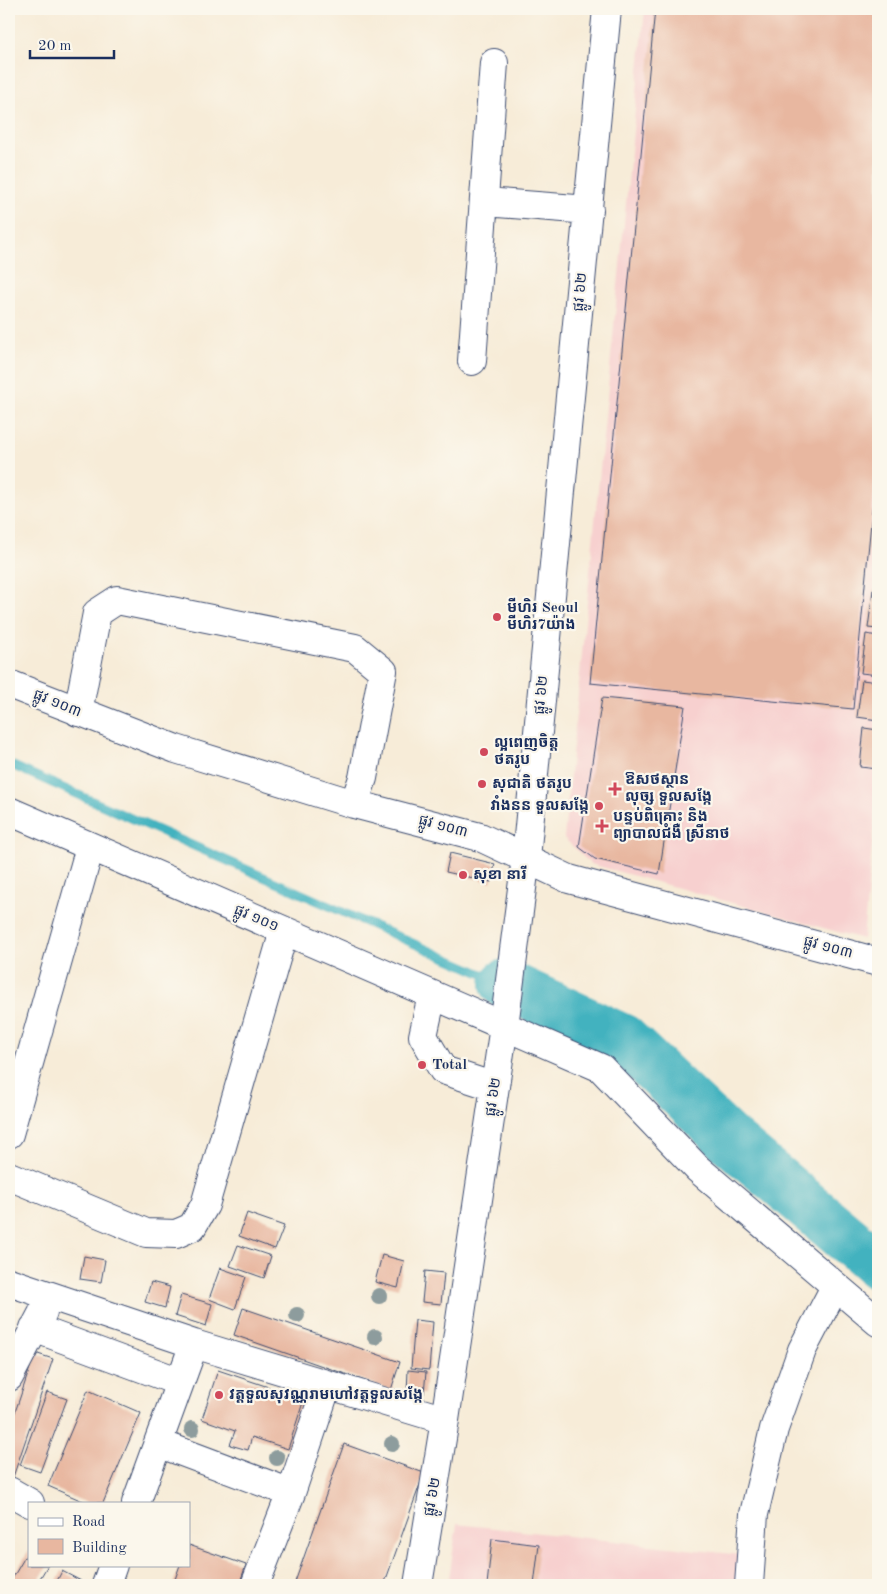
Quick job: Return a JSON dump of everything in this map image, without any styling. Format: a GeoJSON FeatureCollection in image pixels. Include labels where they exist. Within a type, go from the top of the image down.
{"type":"FeatureCollection","features":[{"type":"Feature","properties":{"kind":"street","name":"ផ្លូវ ៦២"},"geometry":{"type":"LineString","coordinates":[[418,1585],[446,1420],[506,1014],[526,858],[607,9]]}},
{"type":"Feature","properties":{"kind":"street"},"geometry":{"type":"LineString","coordinates":[[472,361],[494,63]]}},
{"type":"Feature","properties":{"kind":"street"},"geometry":{"type":"LineString","coordinates":[[485,202],[589,210]]}},
{"type":"Feature","properties":{"kind":"street"},"geometry":{"type":"LineString","coordinates":[[78,712],[97,613],[117,600],[356,648],[383,671],[363,778],[354,804]]}},
{"type":"Feature","properties":{"kind":"street","name":"ផ្លូវ ១០៣"},"geometry":{"type":"LineString","coordinates":[[9,684],[176,750],[354,804],[480,836],[569,879],[878,962]]}},
{"type":"Feature","properties":{"kind":"street","name":"ផ្លូវ ១០១"},"geometry":{"type":"LineString","coordinates":[[9,811],[432,994],[506,1014],[601,1068],[698,1170],[878,1322]]}},
{"type":"Feature","properties":{"kind":"street"},"geometry":{"type":"LineString","coordinates":[[9,1134],[90,847]]}},
{"type":"Feature","properties":{"kind":"street"},"geometry":{"type":"LineString","coordinates":[[9,1176],[146,1233],[176,1234],[192,1227],[206,1205],[284,931]]}},
{"type":"Feature","properties":{"kind":"street"},"geometry":{"type":"LineString","coordinates":[[432,994],[423,1036],[443,1070],[495,1087]]}},
{"type":"Feature","properties":{"kind":"street"},"geometry":{"type":"LineString","coordinates":[[9,1282],[194,1344],[446,1420]]}},
{"type":"Feature","properties":{"kind":"street"},"geometry":{"type":"LineString","coordinates":[[749,1585],[754,1514],[774,1429],[802,1350],[835,1287]]}},
{"type":"Feature","properties":{"kind":"street"},"geometry":{"type":"LineString","coordinates":[[9,1377],[51,1297]]}},
{"type":"Feature","properties":{"kind":"street"},"geometry":{"type":"LineString","coordinates":[[34,1328],[180,1382]]}},
{"type":"Feature","properties":{"kind":"street"},"geometry":{"type":"LineString","coordinates":[[136,1502],[194,1344]]}},
{"type":"Feature","properties":{"kind":"street"},"geometry":{"type":"LineString","coordinates":[[256,1585],[291,1493],[327,1385]]}},
{"type":"Feature","properties":{"kind":"street"},"geometry":{"type":"LineString","coordinates":[[158,1443],[291,1493]]}},
{"type":"Feature","properties":{"kind":"street"},"geometry":{"type":"LineString","coordinates":[[9,1491],[28,1502]]}},
{"type":"Feature","properties":{"kind":"street"},"geometry":{"type":"LineString","coordinates":[[106,1585],[113,1566]]}},
{"type":"Feature","properties":{"kind":"shaded area"},"geometry":{"type":"Polygon","coordinates":[[[645,9],[878,9],[878,784],[863,939],[591,864],[564,838],[645,9]]]}},
{"type":"Feature","properties":{"kind":"shaded area"},"geometry":{"type":"Polygon","coordinates":[[[457,1524],[742,1555],[740,1585],[448,1585],[457,1524]]]}},
{"type":"Feature","properties":{"kind":"building"},"geometry":{"type":"Polygon","coordinates":[[[655,9],[878,9],[878,450],[853,709],[590,683],[655,9]]]}},
{"type":"Feature","properties":{"kind":"building"},"geometry":{"type":"Polygon","coordinates":[[[878,563],[878,584],[875,583],[878,563]]]}},
{"type":"Feature","properties":{"kind":"building"},"geometry":{"type":"Polygon","coordinates":[[[873,590],[878,590],[878,629],[868,628],[873,590]]]}},
{"type":"Feature","properties":{"kind":"building"},"geometry":{"type":"Polygon","coordinates":[[[866,634],[878,636],[878,675],[861,673],[866,634]]]}},
{"type":"Feature","properties":{"kind":"building"},"geometry":{"type":"Polygon","coordinates":[[[862,680],[878,682],[878,720],[857,717],[862,680]]]}},
{"type":"Feature","properties":{"kind":"building"},"geometry":{"type":"Polygon","coordinates":[[[602,698],[685,706],[659,874],[595,859],[579,847],[602,698]]]}},
{"type":"Feature","properties":{"kind":"building"},"geometry":{"type":"Polygon","coordinates":[[[864,728],[878,730],[878,769],[860,767],[864,728]]]}},
{"type":"Feature","properties":{"kind":"building"},"geometry":{"type":"Polygon","coordinates":[[[450,853],[495,864],[491,882],[446,872],[450,853]]]}},
{"type":"Feature","properties":{"kind":"building"},"geometry":{"type":"Polygon","coordinates":[[[247,1213],[284,1226],[275,1249],[239,1236],[247,1213]]]}},
{"type":"Feature","properties":{"kind":"building"},"geometry":{"type":"Polygon","coordinates":[[[238,1245],[271,1256],[264,1278],[230,1266],[238,1245]]]}},
{"type":"Feature","properties":{"kind":"building"},"geometry":{"type":"Polygon","coordinates":[[[382,1255],[404,1261],[398,1288],[375,1282],[382,1255]]]}},
{"type":"Feature","properties":{"kind":"building"},"geometry":{"type":"Polygon","coordinates":[[[84,1256],[105,1260],[101,1282],[80,1279],[84,1256]]]}},
{"type":"Feature","properties":{"kind":"building"},"geometry":{"type":"Polygon","coordinates":[[[220,1268],[246,1277],[235,1309],[209,1299],[220,1268]]]}},
{"type":"Feature","properties":{"kind":"building"},"geometry":{"type":"Polygon","coordinates":[[[425,1271],[444,1273],[441,1304],[422,1302],[425,1271]]]}},
{"type":"Feature","properties":{"kind":"building"},"geometry":{"type":"Polygon","coordinates":[[[151,1282],[170,1287],[165,1308],[145,1302],[151,1282]]]}},
{"type":"Feature","properties":{"kind":"building"},"geometry":{"type":"Polygon","coordinates":[[[181,1295],[212,1304],[206,1326],[175,1316],[181,1295]]]}},
{"type":"Feature","properties":{"kind":"building"},"geometry":{"type":"Polygon","coordinates":[[[243,1308],[400,1362],[391,1390],[234,1335],[243,1308]]]}},
{"type":"Feature","properties":{"kind":"building"},"geometry":{"type":"Polygon","coordinates":[[[415,1320],[433,1322],[429,1370],[411,1368],[415,1320]]]}},
{"type":"Feature","properties":{"kind":"building"},"geometry":{"type":"Polygon","coordinates":[[[35,1353],[53,1359],[12,1480],[9,1479],[9,1430],[35,1353]]]}},
{"type":"Feature","properties":{"kind":"building"},"geometry":{"type":"Polygon","coordinates":[[[218,1370],[304,1399],[288,1449],[252,1437],[248,1450],[230,1445],[235,1431],[202,1419],[218,1370]]]}},
{"type":"Feature","properties":{"kind":"building"},"geometry":{"type":"Polygon","coordinates":[[[408,1370],[426,1372],[424,1394],[407,1393],[408,1370]]]}},
{"type":"Feature","properties":{"kind":"building"},"geometry":{"type":"Polygon","coordinates":[[[88,1390],[141,1413],[103,1502],[85,1502],[48,1486],[88,1390]]]}},
{"type":"Feature","properties":{"kind":"building"},"geometry":{"type":"Polygon","coordinates":[[[47,1392],[67,1399],[40,1472],[20,1465],[47,1392]]]}},
{"type":"Feature","properties":{"kind":"building"},"geometry":{"type":"Polygon","coordinates":[[[344,1444],[424,1473],[384,1585],[294,1585],[344,1444]]]}},
{"type":"Feature","properties":{"kind":"building"},"geometry":{"type":"Polygon","coordinates":[[[492,1539],[539,1545],[534,1585],[487,1585],[492,1539]]]}},
{"type":"Feature","properties":{"kind":"building"},"geometry":{"type":"Polygon","coordinates":[[[190,1545],[246,1565],[239,1585],[173,1585],[180,1566],[190,1566],[190,1545]]]}},
{"type":"Feature","properties":{"kind":"building"},"geometry":{"type":"Polygon","coordinates":[[[28,1552],[28,1566],[47,1566],[36,1585],[9,1584],[28,1552]]]}},
{"type":"Feature","properties":{"kind":"building"},"geometry":{"type":"Polygon","coordinates":[[[62,1571],[81,1581],[78,1585],[55,1585],[62,1571]]]}},
{"type":"Feature","properties":{"kind":"waterway"},"geometry":{"type":"LineString","coordinates":[[9,764],[505,984]]}},
{"type":"Feature","properties":{"kind":"waterway"},"geometry":{"type":"LineString","coordinates":[[505,984],[623,1039],[727,1138],[878,1265]]}},
{"type":"Feature","properties":{"kind":"place","name":"មីហិរ Seoul មីហិរ7យ៉ាង"},"geometry":{"type":"Point","coordinates":[497,617]}},
{"type":"Feature","properties":{"kind":"place","name":"ល្អពេញចិត្ត ថតរូប"},"geometry":{"type":"Point","coordinates":[484,752]}},
{"type":"Feature","properties":{"kind":"place","name":"សុជាតិ ថតរូប"},"geometry":{"type":"Point","coordinates":[482,784]}},
{"type":"Feature","properties":{"kind":"place","name":"ឱសថស្ថាន លុច្ស ទួលសង្កែ"},"geometry":{"type":"Point","coordinates":[615,789]}},
{"type":"Feature","properties":{"kind":"place","name":"វាំងនន ទួលសង្កែ"},"geometry":{"type":"Point","coordinates":[599,806]}},
{"type":"Feature","properties":{"kind":"place","name":"បន្ទប់ពិគ្រោះ និង ព្យាបាលជំងឺ ស្រីនាថ"},"geometry":{"type":"Point","coordinates":[602,826]}},
{"type":"Feature","properties":{"kind":"place","name":"សុខា នារី"},"geometry":{"type":"Point","coordinates":[463,875]}},
{"type":"Feature","properties":{"kind":"place","name":"Total"},"geometry":{"type":"Point","coordinates":[422,1065]}},
{"type":"Feature","properties":{"kind":"place","name":"វត្តទួលសុវណ្ណរាមហៅវត្តទួលសង្កែ"},"geometry":{"type":"Point","coordinates":[219,1395]}}]}
